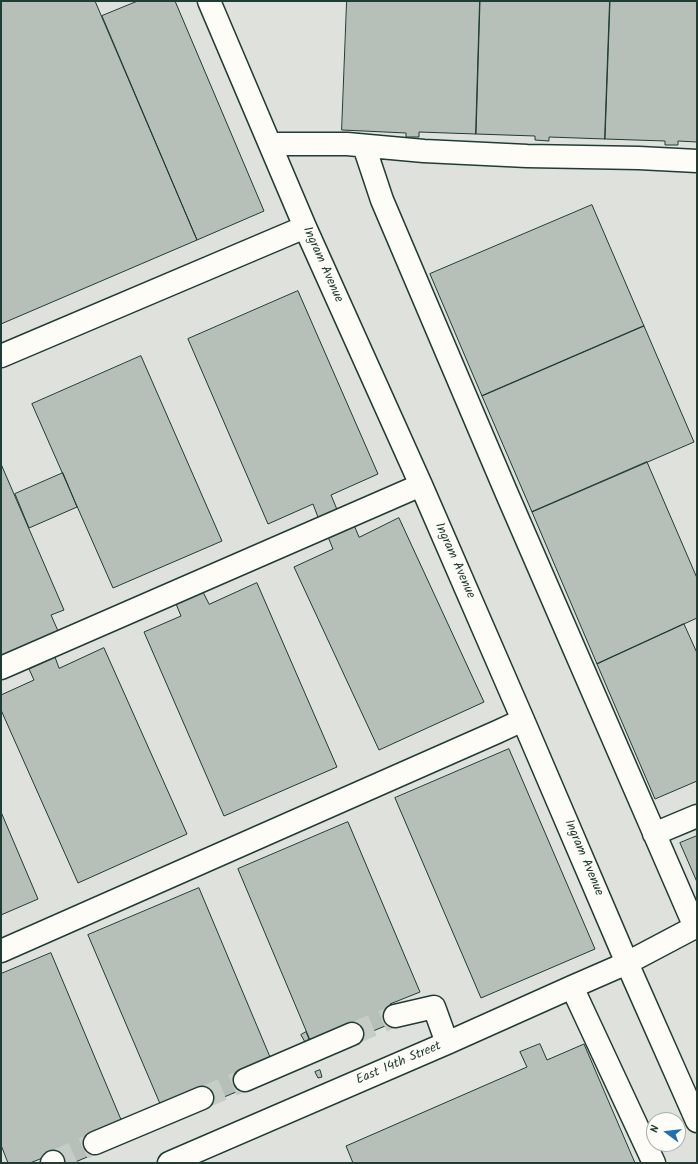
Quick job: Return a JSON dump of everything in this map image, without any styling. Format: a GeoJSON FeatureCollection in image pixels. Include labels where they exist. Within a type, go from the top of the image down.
{"type":"FeatureCollection","features":[{"type":"Feature","properties":{"kind":"street","name":"Ingram Avenue"},"geometry":{"type":"LineString","coordinates":[[209,1],[305,227],[421,485],[697,1121]]}},
{"type":"Feature","properties":{"kind":"street"},"geometry":{"type":"LineString","coordinates":[[270,144],[347,144],[424,151],[519,156],[639,158],[697,161]]}},
{"type":"Feature","properties":{"kind":"street"},"geometry":{"type":"LineString","coordinates":[[364,146],[382,200],[504,487],[654,834],[696,927]]}},
{"type":"Feature","properties":{"kind":"street"},"geometry":{"type":"LineString","coordinates":[[1,356],[305,227]]}},
{"type":"Feature","properties":{"kind":"street"},"geometry":{"type":"LineString","coordinates":[[1,668],[421,485]]}},
{"type":"Feature","properties":{"kind":"street"},"geometry":{"type":"LineString","coordinates":[[1,951],[523,720]]}},
{"type":"Feature","properties":{"kind":"street"},"geometry":{"type":"LineString","coordinates":[[654,834],[697,816]]}},
{"type":"Feature","properties":{"kind":"street","name":"East 14th Street"},"geometry":{"type":"LineString","coordinates":[[169,1163],[447,1043],[627,962],[696,927]]}},
{"type":"Feature","properties":{"kind":"street"},"geometry":{"type":"LineString","coordinates":[[572,987],[654,1163]]}},
{"type":"Feature","properties":{"kind":"street"},"geometry":{"type":"LineString","coordinates":[[395,1016],[434,1007],[447,1043]]}},
{"type":"Feature","properties":{"kind":"street"},"geometry":{"type":"LineString","coordinates":[[245,1080],[352,1034]]}},
{"type":"Feature","properties":{"kind":"street"},"geometry":{"type":"LineString","coordinates":[[95,1143],[202,1098]]}},
{"type":"Feature","properties":{"kind":"shaded area"},"geometry":{"type":"Polygon","coordinates":[[[1,1],[697,1],[697,1163],[1,1163],[1,1]]]}},
{"type":"Feature","properties":{"kind":"building"},"geometry":{"type":"Polygon","coordinates":[[[1,1],[95,1],[197,240],[1,324],[1,1]]]}},
{"type":"Feature","properties":{"kind":"building"},"geometry":{"type":"Polygon","coordinates":[[[138,1],[175,1],[264,211],[197,240],[102,16],[138,1]]]}},
{"type":"Feature","properties":{"kind":"building"},"geometry":{"type":"Polygon","coordinates":[[[347,1],[480,1],[476,134],[419,132],[419,137],[406,137],[406,133],[342,130],[347,1]]]}},
{"type":"Feature","properties":{"kind":"building"},"geometry":{"type":"Polygon","coordinates":[[[480,1],[610,1],[605,139],[549,137],[549,141],[535,140],[535,136],[476,134],[480,1]]]}},
{"type":"Feature","properties":{"kind":"building"},"geometry":{"type":"Polygon","coordinates":[[[610,1],[697,1],[697,142],[678,141],[678,145],[665,145],[665,141],[605,139],[610,1]]]}},
{"type":"Feature","properties":{"kind":"building"},"geometry":{"type":"Polygon","coordinates":[[[592,205],[644,326],[482,396],[430,274],[592,205]]]}},
{"type":"Feature","properties":{"kind":"building"},"geometry":{"type":"Polygon","coordinates":[[[298,291],[378,474],[331,495],[338,512],[319,520],[313,504],[268,524],[188,339],[298,291]]]}},
{"type":"Feature","properties":{"kind":"building"},"geometry":{"type":"Polygon","coordinates":[[[644,326],[694,442],[532,512],[482,396],[644,326]]]}},
{"type":"Feature","properties":{"kind":"building"},"geometry":{"type":"Polygon","coordinates":[[[141,356],[222,541],[113,588],[32,404],[141,356]]]}},
{"type":"Feature","properties":{"kind":"building"},"geometry":{"type":"Polygon","coordinates":[[[647,462],[697,578],[697,618],[597,664],[532,512],[647,462]]]}},
{"type":"Feature","properties":{"kind":"building"},"geometry":{"type":"Polygon","coordinates":[[[1,464],[64,610],[51,615],[58,631],[1,656],[1,464]]]}},
{"type":"Feature","properties":{"kind":"building"},"geometry":{"type":"Polygon","coordinates":[[[63,473],[77,507],[29,528],[15,494],[63,473]]]}},
{"type":"Feature","properties":{"kind":"building"},"geometry":{"type":"Polygon","coordinates":[[[399,518],[484,702],[379,750],[294,567],[333,549],[328,537],[354,525],[359,537],[399,518]]]}},
{"type":"Feature","properties":{"kind":"building"},"geometry":{"type":"Polygon","coordinates":[[[257,583],[337,767],[224,816],[144,632],[181,616],[176,604],[203,592],[209,604],[257,583]]]}},
{"type":"Feature","properties":{"kind":"building"},"geometry":{"type":"Polygon","coordinates":[[[684,624],[697,653],[697,781],[655,799],[597,664],[684,624]]]}},
{"type":"Feature","properties":{"kind":"building"},"geometry":{"type":"Polygon","coordinates":[[[104,648],[187,834],[78,883],[1,710],[1,695],[34,680],[29,669],[55,657],[59,668],[104,648]]]}},
{"type":"Feature","properties":{"kind":"building"},"geometry":{"type":"Polygon","coordinates":[[[509,749],[595,949],[481,998],[395,798],[509,749]]]}},
{"type":"Feature","properties":{"kind":"building"},"geometry":{"type":"Polygon","coordinates":[[[1,812],[38,899],[1,915],[1,812]]]}},
{"type":"Feature","properties":{"kind":"building"},"geometry":{"type":"Polygon","coordinates":[[[348,822],[420,992],[390,1004],[397,1021],[354,1039],[348,1024],[310,1040],[238,869],[348,822]]]}},
{"type":"Feature","properties":{"kind":"building"},"geometry":{"type":"Polygon","coordinates":[[[697,836],[697,882],[680,843],[697,836]]]}},
{"type":"Feature","properties":{"kind":"building"},"geometry":{"type":"Polygon","coordinates":[[[199,888],[270,1057],[240,1070],[248,1087],[205,1105],[161,1106],[88,935],[199,888]]]}},
{"type":"Feature","properties":{"kind":"building"},"geometry":{"type":"Polygon","coordinates":[[[51,953],[122,1122],[99,1152],[73,1163],[54,1163],[50,1155],[30,1163],[8,1163],[1,1145],[1,974],[51,953]]]}},
{"type":"Feature","properties":{"kind":"building"},"geometry":{"type":"Polygon","coordinates":[[[306,1032],[309,1039],[305,1042],[301,1035],[306,1032]]]}},
{"type":"Feature","properties":{"kind":"building"},"geometry":{"type":"Polygon","coordinates":[[[540,1044],[547,1060],[584,1044],[635,1163],[353,1163],[346,1146],[527,1067],[520,1052],[540,1044]]]}},
{"type":"Feature","properties":{"kind":"building"},"geometry":{"type":"Polygon","coordinates":[[[320,1070],[322,1077],[318,1078],[315,1072],[320,1070]]]}},
{"type":"Feature","properties":{"kind":"tunnel"},"geometry":{"type":"LineString","coordinates":[[352,1034],[395,1016]]}},
{"type":"Feature","properties":{"kind":"tunnel"},"geometry":{"type":"LineString","coordinates":[[202,1098],[245,1080]]}},
{"type":"Feature","properties":{"kind":"tunnel"},"geometry":{"type":"LineString","coordinates":[[53,1162],[95,1143]]}}]}
